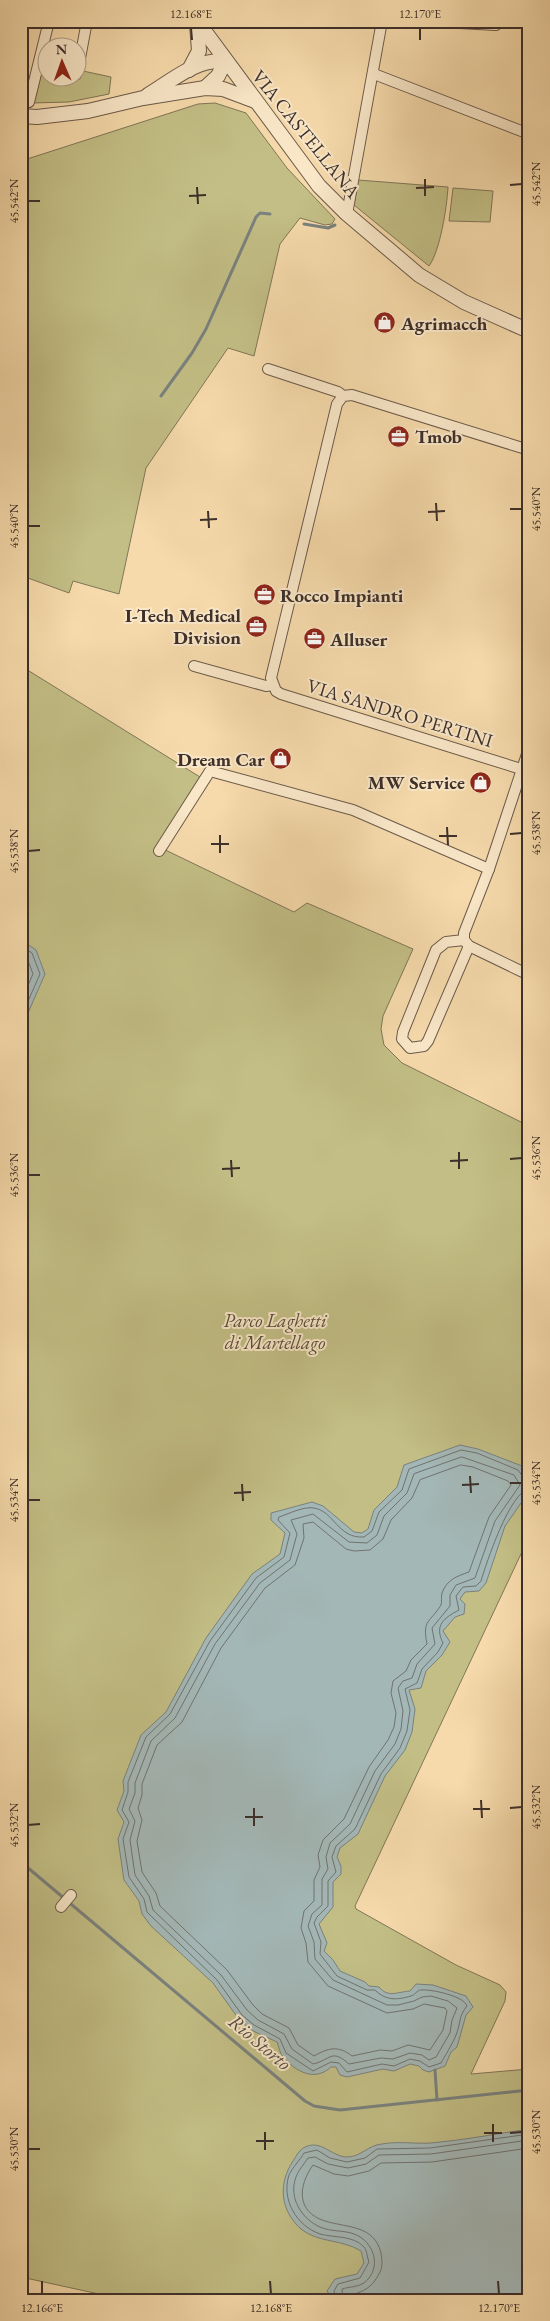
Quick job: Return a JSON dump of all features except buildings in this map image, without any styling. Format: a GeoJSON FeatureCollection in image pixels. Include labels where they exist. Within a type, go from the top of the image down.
{"type":"FeatureCollection","features":[{"type":"Feature","properties":{"kind":"street"},"geometry":{"type":"LineString","coordinates":[[29,102],[49,21]]}},
{"type":"Feature","properties":{"kind":"street"},"geometry":{"type":"LineString","coordinates":[[84,38],[87,21]]}},
{"type":"Feature","properties":{"kind":"street"},"geometry":{"type":"LineString","coordinates":[[189,70],[199,51],[197,21]]}},
{"type":"Feature","properties":{"kind":"street","name":"VIA CASTELLANA"},"geometry":{"type":"LineString","coordinates":[[197,21],[225,62],[319,186],[347,214],[419,275],[464,302],[529,331]]}},
{"type":"Feature","properties":{"kind":"street"},"geometry":{"type":"LineString","coordinates":[[347,214],[374,74],[382,21]]}},
{"type":"Feature","properties":{"kind":"street"},"geometry":{"type":"LineString","coordinates":[[424,21],[496,25]]}},
{"type":"Feature","properties":{"kind":"street"},"geometry":{"type":"LineString","coordinates":[[143,98],[189,70],[208,62],[225,62],[218,76],[205,88]]}},
{"type":"Feature","properties":{"kind":"street"},"geometry":{"type":"LineString","coordinates":[[374,74],[529,134]]}},
{"type":"Feature","properties":{"kind":"street"},"geometry":{"type":"LineString","coordinates":[[21,116],[37,117],[88,111],[143,98],[160,97],[205,88],[223,89],[256,102]]}},
{"type":"Feature","properties":{"kind":"street"},"geometry":{"type":"LineString","coordinates":[[268,369],[338,392],[343,396],[352,395],[529,450]]}},
{"type":"Feature","properties":{"kind":"street"},"geometry":{"type":"LineString","coordinates":[[273,685],[271,678],[337,404],[343,396]]}},
{"type":"Feature","properties":{"kind":"street","name":"VIA SANDRO PERTINI"},"geometry":{"type":"LineString","coordinates":[[194,666],[266,686],[273,685],[281,694],[520,769]]}},
{"type":"Feature","properties":{"kind":"street"},"geometry":{"type":"LineString","coordinates":[[529,748],[520,769],[489,868],[464,933],[467,943],[428,1041],[424,1046],[410,1048],[402,1039],[403,1032],[436,950],[446,942],[467,943],[529,974]]}},
{"type":"Feature","properties":{"kind":"street"},"geometry":{"type":"LineString","coordinates":[[159,851],[210,771],[353,810],[489,868]]}},
{"type":"Feature","properties":{"kind":"street"},"geometry":{"type":"LineString","coordinates":[[61,1907],[70,1895]]}},
{"type":"Feature","properties":{"kind":"green space"},"geometry":{"type":"Polygon","coordinates":[[[88,72],[111,77],[109,94],[69,102],[32,103],[38,79],[38,88],[88,88],[88,72]]]}},
{"type":"Feature","properties":{"kind":"green space"},"geometry":{"type":"Polygon","coordinates":[[[215,103],[246,113],[287,168],[335,219],[332,224],[325,225],[300,218],[280,244],[254,356],[228,348],[146,468],[119,594],[73,581],[69,593],[28,578],[21,591],[21,161],[198,104],[215,103]]]}},
{"type":"Feature","properties":{"kind":"green space"},"geometry":{"type":"Polygon","coordinates":[[[358,180],[448,187],[440,240],[429,266],[354,205],[358,180]]]}},
{"type":"Feature","properties":{"kind":"green space"},"geometry":{"type":"Polygon","coordinates":[[[453,188],[493,191],[490,222],[449,221],[453,188]]]}},
{"type":"Feature","properties":{"kind":"green space","name":"Parco Laghetti di Martellago"},"geometry":{"type":"Polygon","coordinates":[[[21,666],[200,777],[157,846],[294,912],[307,903],[413,949],[383,1016],[381,1029],[384,1045],[402,1063],[529,1126],[529,1537],[355,1906],[356,1909],[456,1965],[500,1985],[506,1992],[505,2001],[471,2074],[529,2069],[529,2300],[166,2299],[108,2296],[21,2277],[21,666]]]}},
{"type":"Feature","properties":{"kind":"water"},"geometry":{"type":"Polygon","coordinates":[[[21,940],[36,950],[45,974],[21,1029],[21,940]]]}},
{"type":"Feature","properties":{"kind":"water"},"geometry":{"type":"Polygon","coordinates":[[[460,1445],[478,1449],[522,1466],[529,1478],[526,1496],[505,1526],[486,1583],[479,1591],[465,1592],[460,1599],[465,1604],[464,1614],[455,1617],[443,1631],[450,1642],[442,1655],[426,1671],[421,1688],[409,1690],[415,1709],[412,1732],[405,1750],[385,1776],[358,1834],[340,1848],[337,1857],[341,1866],[341,1874],[333,1882],[333,1907],[319,1924],[327,1943],[324,1951],[340,1971],[365,1982],[369,1986],[379,1987],[389,1993],[410,1991],[416,1984],[433,1985],[466,1996],[473,2007],[466,2015],[457,2047],[451,2052],[445,2066],[429,2072],[419,2066],[410,2064],[394,2071],[383,2069],[347,2077],[340,2075],[336,2067],[331,2067],[319,2074],[306,2073],[294,2067],[283,2057],[277,2042],[251,2030],[238,2018],[213,1983],[151,1926],[142,1914],[139,1901],[124,1880],[118,1839],[124,1822],[117,1810],[124,1791],[123,1781],[141,1735],[166,1712],[206,1638],[252,1574],[280,1554],[285,1533],[271,1520],[271,1513],[312,1502],[323,1506],[354,1532],[362,1533],[368,1529],[374,1510],[397,1487],[404,1465],[460,1445]]]}},
{"type":"Feature","properties":{"kind":"water"},"geometry":{"type":"Polygon","coordinates":[[[529,2129],[529,2300],[333,2300],[327,2291],[335,2279],[357,2274],[364,2263],[361,2251],[346,2244],[315,2237],[301,2229],[289,2214],[285,2205],[283,2188],[288,2170],[301,2150],[313,2145],[347,2157],[382,2144],[443,2142],[529,2129]]]}},
{"type":"Feature","properties":{"kind":"waterway"},"geometry":{"type":"LineString","coordinates":[[161,396],[192,353],[206,329],[256,217],[260,213],[270,214]]}},
{"type":"Feature","properties":{"kind":"waterway"},"geometry":{"type":"LineString","coordinates":[[304,224],[328,228],[335,225]]}},
{"type":"Feature","properties":{"kind":"waterway","name":"Rio Storto"},"geometry":{"type":"LineString","coordinates":[[21,1862],[305,2101],[314,2106],[340,2110],[529,2090]]}},
{"type":"Feature","properties":{"kind":"waterway"},"geometry":{"type":"LineString","coordinates":[[435,2070],[437,2100]]}},
{"type":"Feature","properties":{"kind":"place","name":"Agrimacch"},"geometry":{"type":"Point","coordinates":[385,323]}},
{"type":"Feature","properties":{"kind":"place","name":"Tmob"},"geometry":{"type":"Point","coordinates":[399,436]}},
{"type":"Feature","properties":{"kind":"place","name":"Rocco Impianti"},"geometry":{"type":"Point","coordinates":[264,595]}},
{"type":"Feature","properties":{"kind":"place","name":"I-Tech Medical Division"},"geometry":{"type":"Point","coordinates":[257,626]}},
{"type":"Feature","properties":{"kind":"place","name":"Alluser"},"geometry":{"type":"Point","coordinates":[314,639]}},
{"type":"Feature","properties":{"kind":"place","name":"Dream Car"},"geometry":{"type":"Point","coordinates":[281,759]}},
{"type":"Feature","properties":{"kind":"place","name":"MW Service"},"geometry":{"type":"Point","coordinates":[481,782]}}]}
